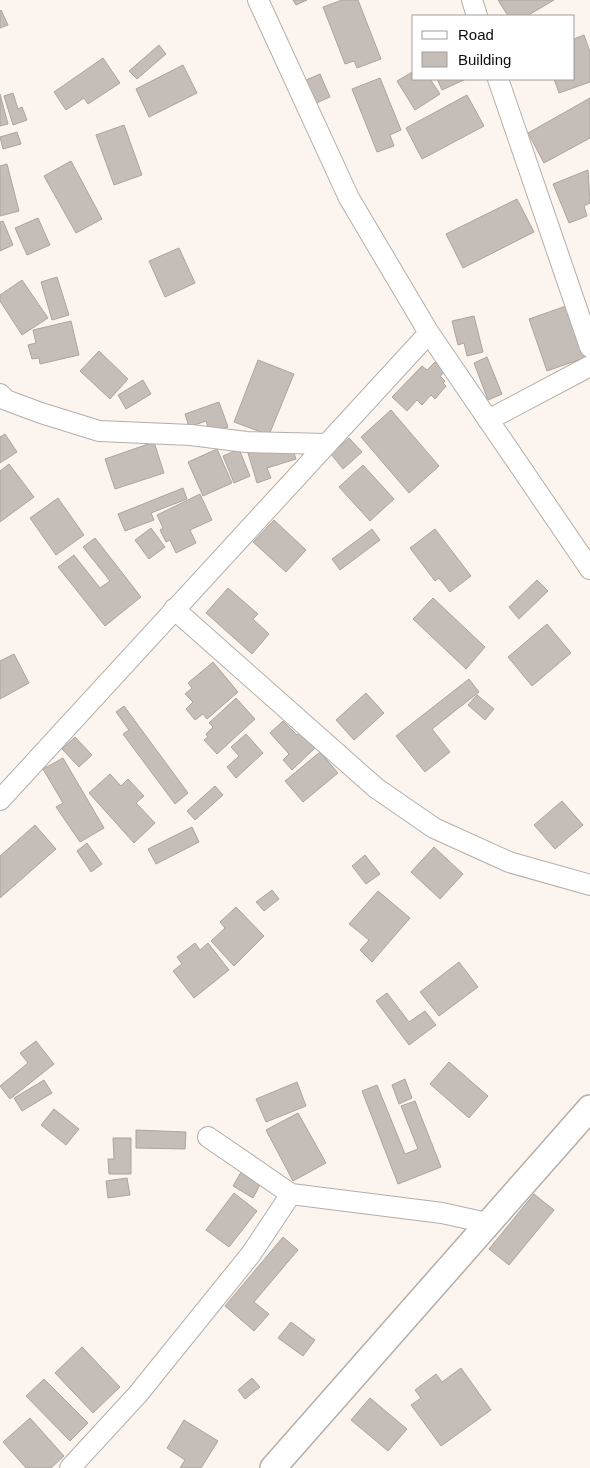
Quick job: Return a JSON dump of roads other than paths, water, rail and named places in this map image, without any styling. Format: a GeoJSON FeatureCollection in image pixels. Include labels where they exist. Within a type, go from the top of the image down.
{"type":"FeatureCollection","features":[{"type":"Feature","properties":{"kind":"street"},"geometry":{"type":"LineString","coordinates":[[258,0],[349,198],[429,333],[590,569]]}},
{"type":"Feature","properties":{"kind":"street"},"geometry":{"type":"LineString","coordinates":[[472,0],[477,15]]}},
{"type":"Feature","properties":{"kind":"street"},"geometry":{"type":"LineString","coordinates":[[498,80],[590,347]]}},
{"type":"Feature","properties":{"kind":"street"},"geometry":{"type":"LineString","coordinates":[[0,800],[429,333]]}},
{"type":"Feature","properties":{"kind":"street"},"geometry":{"type":"LineString","coordinates":[[488,420],[590,366]]}},
{"type":"Feature","properties":{"kind":"street"},"geometry":{"type":"LineString","coordinates":[[0,394],[6,400],[99,431],[191,435],[246,442],[327,444]]}},
{"type":"Feature","properties":{"kind":"street"},"geometry":{"type":"LineString","coordinates":[[174,609],[376,788],[434,828],[509,862],[590,885]]}},
{"type":"Feature","properties":{"kind":"street"},"geometry":{"type":"LineString","coordinates":[[273,1468],[590,1108]]}},
{"type":"Feature","properties":{"kind":"street"},"geometry":{"type":"LineString","coordinates":[[208,1137],[291,1194],[442,1213],[488,1224]]}},
{"type":"Feature","properties":{"kind":"street"},"geometry":{"type":"LineString","coordinates":[[70,1468],[138,1394],[245,1261],[291,1194]]}}]}
